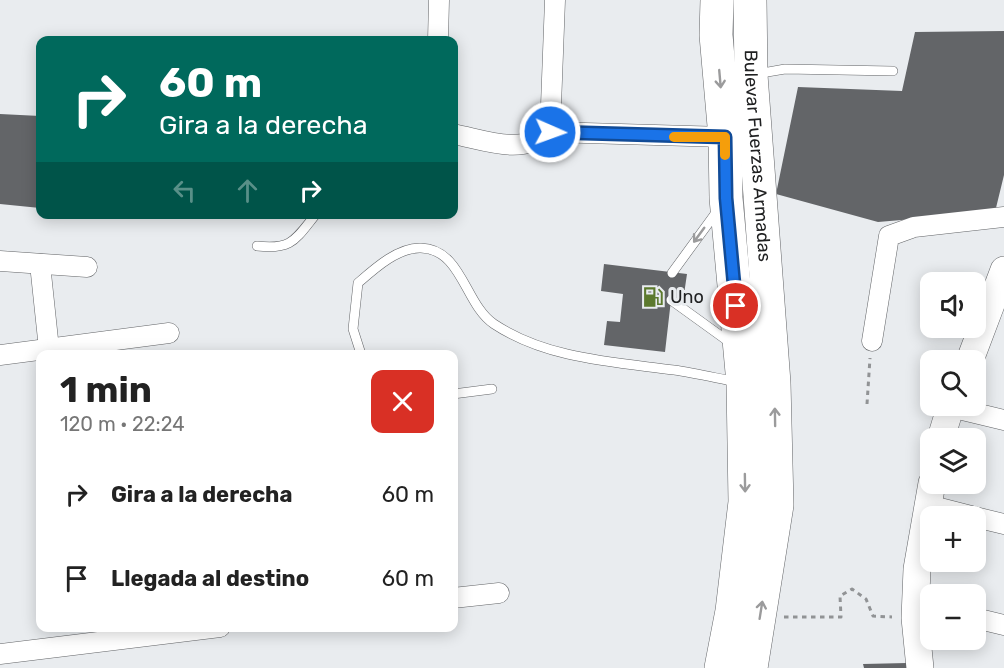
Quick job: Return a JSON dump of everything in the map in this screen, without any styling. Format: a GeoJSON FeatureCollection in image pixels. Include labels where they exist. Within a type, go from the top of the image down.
{"type":"FeatureCollection","features":[{"type":"Feature","properties":{"kind":"highway","name":"Bulevar Fuerzas Armadas"},"geometry":{"type":"LineString","coordinates":[[715,0],[725,137],[726,198],[743,383],[745,502],[732,611],[721,668]]}},
{"type":"Feature","properties":{"kind":"highway","name":"Bulevar Fuerzas Armadas"},"geometry":{"type":"LineString","coordinates":[[750,0],[751,75],[774,383],[776,494],[751,668]]}},
{"type":"Feature","properties":{"kind":"street"},"geometry":{"type":"LineString","coordinates":[[438,36],[439,0]]}},
{"type":"Feature","properties":{"kind":"street"},"geometry":{"type":"LineString","coordinates":[[550,132],[555,0]]}},
{"type":"Feature","properties":{"kind":"street"},"geometry":{"type":"LineString","coordinates":[[458,135],[520,146],[534,144],[550,132],[725,137]]}},
{"type":"Feature","properties":{"kind":"street"},"geometry":{"type":"LineString","coordinates":[[872,341],[889,236],[914,227],[1004,217]]}},
{"type":"Feature","properties":{"kind":"street"},"geometry":{"type":"LineString","coordinates":[[0,261],[87,267]]}},
{"type":"Feature","properties":{"kind":"street"},"geometry":{"type":"LineString","coordinates":[[40,264],[49,349]]}},
{"type":"Feature","properties":{"kind":"street"},"geometry":{"type":"LineString","coordinates":[[976,350],[997,315],[1004,270]]}},
{"type":"Feature","properties":{"kind":"street"},"geometry":{"type":"LineString","coordinates":[[42,350],[169,333]]}},
{"type":"Feature","properties":{"kind":"street"},"geometry":{"type":"LineString","coordinates":[[0,356],[36,351]]}},
{"type":"Feature","properties":{"kind":"street"},"geometry":{"type":"LineString","coordinates":[[986,415],[1004,420]]}},
{"type":"Feature","properties":{"kind":"street"},"geometry":{"type":"LineString","coordinates":[[920,610],[916,569],[930,494],[952,506]]}},
{"type":"Feature","properties":{"kind":"street"},"geometry":{"type":"LineString","coordinates":[[986,520],[1004,524]]}},
{"type":"Feature","properties":{"kind":"street"},"geometry":{"type":"LineString","coordinates":[[458,597],[499,593]]}},
{"type":"Feature","properties":{"kind":"street"},"geometry":{"type":"LineString","coordinates":[[986,621],[1004,625]]}},
{"type":"Feature","properties":{"kind":"street"},"geometry":{"type":"LineString","coordinates":[[0,654],[179,632]]}},
{"type":"Feature","properties":{"kind":"street"},"geometry":{"type":"LineString","coordinates":[[920,650],[920,668]]}},
{"type":"Feature","properties":{"kind":"lane"},"geometry":{"type":"LineString","coordinates":[[751,75],[785,69],[892,71]]}},
{"type":"Feature","properties":{"kind":"lane"},"geometry":{"type":"LineString","coordinates":[[672,273],[726,198]]}},
{"type":"Feature","properties":{"kind":"lane"},"geometry":{"type":"LineString","coordinates":[[257,246],[278,248],[287,246],[311,219]]}},
{"type":"Feature","properties":{"kind":"lane"},"geometry":{"type":"LineString","coordinates":[[360,350],[353,329],[358,283],[387,258],[421,248],[449,258],[470,294],[492,323],[530,342],[588,360],[676,370],[743,383]]}},
{"type":"Feature","properties":{"kind":"lane"},"geometry":{"type":"LineString","coordinates":[[671,300],[740,349]]}},
{"type":"Feature","properties":{"kind":"lane"},"geometry":{"type":"LineString","coordinates":[[458,393],[492,389]]}},
{"type":"Feature","properties":{"kind":"path"},"geometry":{"type":"LineString","coordinates":[[867,404],[872,341]]}},
{"type":"Feature","properties":{"kind":"path"},"geometry":{"type":"LineString","coordinates":[[760,617],[841,617],[840,596],[852,589],[866,599],[873,616],[920,610]]}},
{"type":"Feature","properties":{"kind":"building"},"geometry":{"type":"Polygon","coordinates":[[[1004,31],[1004,175],[995,212],[878,222],[776,194],[798,87],[902,91],[915,32],[1004,31]]]}},
{"type":"Feature","properties":{"kind":"building"},"geometry":{"type":"Polygon","coordinates":[[[0,114],[36,116],[36,208],[0,204],[0,114]]]}},
{"type":"Feature","properties":{"kind":"building","name":"Uno"},"geometry":{"type":"Polygon","coordinates":[[[604,264],[687,274],[683,301],[671,300],[665,352],[604,345],[607,321],[620,322],[623,294],[601,291],[604,264]]]}},
{"type":"Feature","properties":{"kind":"building"},"geometry":{"type":"Polygon","coordinates":[[[907,663],[906,668],[864,668],[863,664],[907,663]]]}},
{"type":"Feature","properties":{"kind":"slow traffic"},"geometry":{"type":"LineString","coordinates":[[674,137],[725,137],[725,155]]}},
{"type":"Feature","properties":{"kind":"place","name":"Uno"},"geometry":{"type":"Point","coordinates":[653,297]}},
{"type":"Feature","properties":{"kind":"route"},"geometry":{"type":"LineString","coordinates":[[550,132],[725,137],[726,198],[736,306]]}}]}
